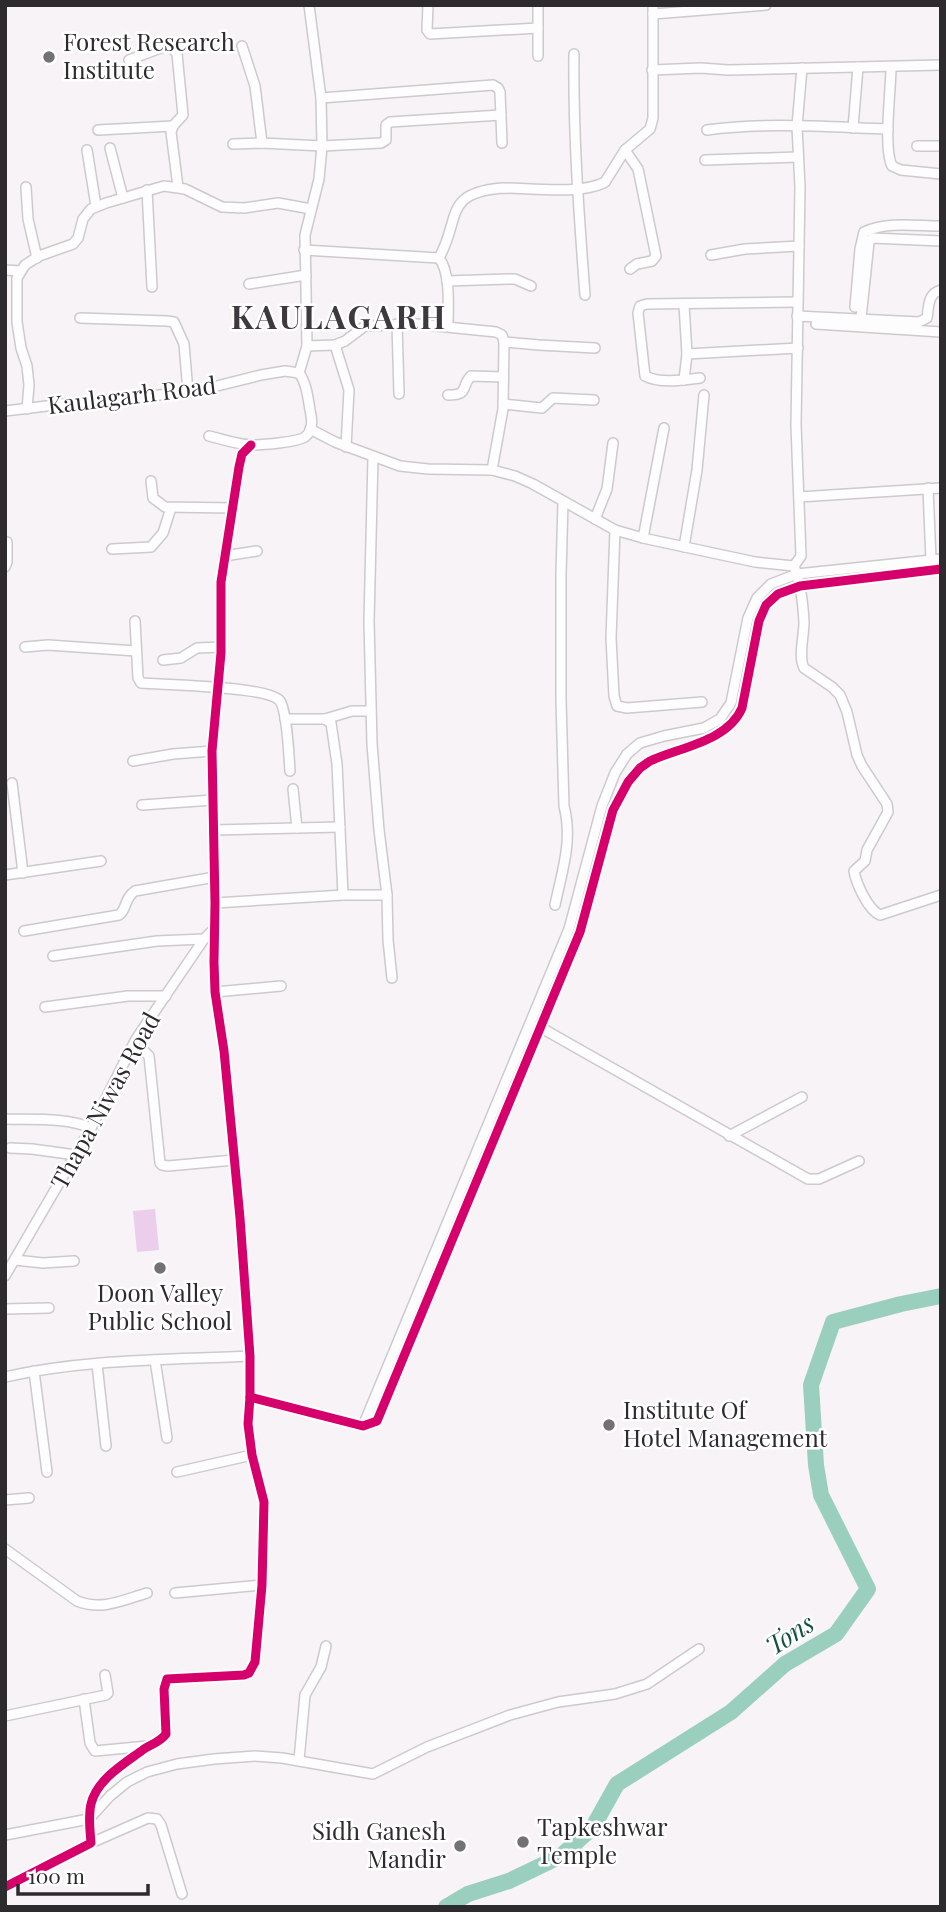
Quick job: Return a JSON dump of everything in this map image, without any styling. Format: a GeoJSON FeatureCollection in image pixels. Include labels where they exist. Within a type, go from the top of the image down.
{"type":"FeatureCollection","features":[{"type":"Feature","properties":{"kind":"street"},"geometry":{"type":"LineString","coordinates":[[209,436],[251,445],[297,441],[306,437],[310,429],[311,413],[299,373],[307,346],[304,250],[322,146],[321,98],[309,5]]}},
{"type":"Feature","properties":{"kind":"street"},"geometry":{"type":"LineString","coordinates":[[429,5],[426,30],[430,33],[538,28]]}},
{"type":"Feature","properties":{"kind":"street"},"geometry":{"type":"LineString","coordinates":[[538,5],[538,56]]}},
{"type":"Feature","properties":{"kind":"street"},"geometry":{"type":"LineString","coordinates":[[439,258],[456,209],[460,202],[471,194],[502,188],[578,189],[601,184],[625,150],[650,129],[654,108],[653,10],[766,5]]}},
{"type":"Feature","properties":{"kind":"street"},"geometry":{"type":"LineString","coordinates":[[129,60],[166,46],[173,48],[177,54],[183,115],[171,132],[178,187]]}},
{"type":"Feature","properties":{"kind":"street"},"geometry":{"type":"LineString","coordinates":[[242,46],[256,86],[262,143]]}},
{"type":"Feature","properties":{"kind":"street"},"geometry":{"type":"LineString","coordinates":[[574,54],[573,97],[585,295]]}},
{"type":"Feature","properties":{"kind":"street"},"geometry":{"type":"LineString","coordinates":[[652,70],[941,65]]}},
{"type":"Feature","properties":{"kind":"street"},"geometry":{"type":"LineString","coordinates":[[853,128],[858,67]]}},
{"type":"Feature","properties":{"kind":"street"},"geometry":{"type":"LineString","coordinates":[[891,67],[888,129],[889,159],[892,166],[901,170],[941,174]]}},
{"type":"Feature","properties":{"kind":"street"},"geometry":{"type":"LineString","coordinates":[[363,1426],[569,929],[602,806],[615,773],[627,754],[640,743],[704,728],[720,719],[731,703],[748,618],[757,598],[771,584],[795,570],[801,556],[796,425],[800,183],[797,126],[802,68]]}},
{"type":"Feature","properties":{"kind":"street"},"geometry":{"type":"LineString","coordinates":[[321,98],[494,85],[500,92],[502,143]]}},
{"type":"Feature","properties":{"kind":"street"},"geometry":{"type":"LineString","coordinates":[[233,144],[322,146],[384,142],[386,125],[390,122],[501,115]]}},
{"type":"Feature","properties":{"kind":"street"},"geometry":{"type":"LineString","coordinates":[[98,130],[173,126]]}},
{"type":"Feature","properties":{"kind":"street"},"geometry":{"type":"LineString","coordinates":[[707,130],[733,126],[888,129]]}},
{"type":"Feature","properties":{"kind":"street"},"geometry":{"type":"LineString","coordinates":[[918,146],[941,146]]}},
{"type":"Feature","properties":{"kind":"street"},"geometry":{"type":"LineString","coordinates":[[110,148],[123,198]]}},
{"type":"Feature","properties":{"kind":"street"},"geometry":{"type":"LineString","coordinates":[[88,150],[96,206]]}},
{"type":"Feature","properties":{"kind":"street"},"geometry":{"type":"LineString","coordinates":[[625,150],[638,169],[656,256],[652,261],[636,264],[630,269]]}},
{"type":"Feature","properties":{"kind":"street"},"geometry":{"type":"LineString","coordinates":[[705,160],[798,157]]}},
{"type":"Feature","properties":{"kind":"street"},"geometry":{"type":"LineString","coordinates":[[27,409],[29,385],[21,348],[16,286],[20,271],[37,258],[73,244],[87,213],[96,206],[164,186],[178,187],[222,207],[244,208],[278,203],[311,209]]}},
{"type":"Feature","properties":{"kind":"street"},"geometry":{"type":"LineString","coordinates":[[26,187],[28,219],[37,258]]}},
{"type":"Feature","properties":{"kind":"street"},"geometry":{"type":"LineString","coordinates":[[147,190],[152,287]]}},
{"type":"Feature","properties":{"kind":"street"},"geometry":{"type":"LineString","coordinates":[[855,307],[864,232],[890,225],[941,226]]}},
{"type":"Feature","properties":{"kind":"street"},"geometry":{"type":"LineString","coordinates":[[861,318],[869,242],[872,238],[941,242]]}},
{"type":"Feature","properties":{"kind":"street"},"geometry":{"type":"LineString","coordinates":[[711,255],[745,249],[799,246]]}},
{"type":"Feature","properties":{"kind":"street"},"geometry":{"type":"LineString","coordinates":[[304,250],[439,258]]}},
{"type":"Feature","properties":{"kind":"street"},"geometry":{"type":"LineString","coordinates":[[439,258],[447,281],[448,326]]}},
{"type":"Feature","properties":{"kind":"street"},"geometry":{"type":"LineString","coordinates":[[5,270],[20,271]]}},
{"type":"Feature","properties":{"kind":"street"},"geometry":{"type":"LineString","coordinates":[[249,284],[306,275]]}},
{"type":"Feature","properties":{"kind":"street"},"geometry":{"type":"LineString","coordinates":[[447,281],[515,279],[531,286]]}},
{"type":"Feature","properties":{"kind":"street"},"geometry":{"type":"LineString","coordinates":[[797,316],[915,323],[927,318],[930,298],[941,290]]}},
{"type":"Feature","properties":{"kind":"street"},"geometry":{"type":"LineString","coordinates":[[699,378],[652,379],[645,376],[638,313],[640,306],[797,302]]}},
{"type":"Feature","properties":{"kind":"street"},"geometry":{"type":"LineString","coordinates":[[684,305],[687,354],[684,380]]}},
{"type":"Feature","properties":{"kind":"street"},"geometry":{"type":"LineString","coordinates":[[80,318],[174,322],[184,344],[188,392]]}},
{"type":"Feature","properties":{"kind":"street"},"geometry":{"type":"LineString","coordinates":[[307,346],[335,345],[356,335],[365,326],[397,324],[448,326],[502,335],[503,404],[492,471]]}},
{"type":"Feature","properties":{"kind":"street"},"geometry":{"type":"LineString","coordinates":[[397,324],[399,394]]}},
{"type":"Feature","properties":{"kind":"street"},"geometry":{"type":"LineString","coordinates":[[816,324],[941,332]]}},
{"type":"Feature","properties":{"kind":"street"},"geometry":{"type":"LineString","coordinates":[[504,342],[595,348]]}},
{"type":"Feature","properties":{"kind":"street"},"geometry":{"type":"LineString","coordinates":[[335,345],[349,390],[346,447]]}},
{"type":"Feature","properties":{"kind":"street"},"geometry":{"type":"LineString","coordinates":[[687,354],[798,348]]}},
{"type":"Feature","properties":{"kind":"street","name":"Kaulagarh Road"},"geometry":{"type":"LineString","coordinates":[[5,411],[188,392],[261,375],[285,371],[299,373]]}},
{"type":"Feature","properties":{"kind":"street"},"geometry":{"type":"LineString","coordinates":[[448,395],[461,394],[471,376],[503,377]]}},
{"type":"Feature","properties":{"kind":"street"},"geometry":{"type":"LineString","coordinates":[[684,547],[697,470],[704,395]]}},
{"type":"Feature","properties":{"kind":"street"},"geometry":{"type":"LineString","coordinates":[[503,404],[542,408],[553,398],[594,400]]}},
{"type":"Feature","properties":{"kind":"street"},"geometry":{"type":"LineString","coordinates":[[643,538],[664,428]]}},
{"type":"Feature","properties":{"kind":"street"},"geometry":{"type":"LineString","coordinates":[[310,429],[346,447],[400,466],[492,471],[515,476],[615,530],[795,570],[936,559],[928,488]]}},
{"type":"Feature","properties":{"kind":"street"},"geometry":{"type":"LineString","coordinates":[[595,519],[607,489],[613,443]]}},
{"type":"Feature","properties":{"kind":"street"},"geometry":{"type":"LineString","coordinates":[[92,1843],[89,1819],[91,1804],[101,1785],[110,1774],[166,1734],[164,1689],[167,1679],[244,1675],[249,1673],[255,1662],[262,1585],[264,1502],[251,1455],[248,1424],[250,1356],[240,1218],[224,1051],[215,992],[212,751],[219,688],[220,601],[224,556],[242,454],[251,445]]}},
{"type":"Feature","properties":{"kind":"street"},"geometry":{"type":"LineString","coordinates":[[373,457],[369,621],[371,711],[374,781],[387,895],[392,978]]}},
{"type":"Feature","properties":{"kind":"street"},"geometry":{"type":"LineString","coordinates":[[151,481],[155,501],[165,507],[233,508]]}},
{"type":"Feature","properties":{"kind":"street"},"geometry":{"type":"LineString","coordinates":[[799,497],[941,488]]}},
{"type":"Feature","properties":{"kind":"street"},"geometry":{"type":"LineString","coordinates":[[555,905],[568,844],[561,714],[563,502]]}},
{"type":"Feature","properties":{"kind":"street"},"geometry":{"type":"LineString","coordinates":[[112,549],[151,548],[163,533],[171,508]]}},
{"type":"Feature","properties":{"kind":"street"},"geometry":{"type":"LineString","coordinates":[[615,530],[611,638],[614,696],[617,706],[627,708],[702,702]]}},
{"type":"Feature","properties":{"kind":"street"},"geometry":{"type":"LineString","coordinates":[[5,567],[6,542]]}},
{"type":"Feature","properties":{"kind":"street"},"geometry":{"type":"LineString","coordinates":[[224,556],[257,551]]}},
{"type":"Feature","properties":{"kind":"street"},"geometry":{"type":"LineString","coordinates":[[250,1397],[363,1426],[377,1421],[580,932],[613,810],[628,782],[650,761],[718,734],[738,718],[759,621],[766,605],[778,594],[800,586],[941,569]]}},
{"type":"Feature","properties":{"kind":"street"},"geometry":{"type":"LineString","coordinates":[[795,570],[804,620],[801,664],[840,695],[847,712],[857,755],[887,804],[888,812],[884,822],[867,850],[865,861],[854,871],[855,877],[871,909],[880,915],[941,895]]}},
{"type":"Feature","properties":{"kind":"street"},"geometry":{"type":"LineString","coordinates":[[135,621],[138,678],[141,683],[273,695],[281,703],[285,719],[290,771]]}},
{"type":"Feature","properties":{"kind":"street"},"geometry":{"type":"LineString","coordinates":[[25,647],[48,645],[136,652]]}},
{"type":"Feature","properties":{"kind":"street"},"geometry":{"type":"LineString","coordinates":[[163,660],[181,658],[197,648],[221,647]]}},
{"type":"Feature","properties":{"kind":"street"},"geometry":{"type":"LineString","coordinates":[[285,719],[325,719],[352,711],[371,711]]}},
{"type":"Feature","properties":{"kind":"street"},"geometry":{"type":"LineString","coordinates":[[325,719],[331,723],[335,742],[343,895]]}},
{"type":"Feature","properties":{"kind":"street"},"geometry":{"type":"LineString","coordinates":[[133,761],[212,751]]}},
{"type":"Feature","properties":{"kind":"street"},"geometry":{"type":"LineString","coordinates":[[12,783],[23,873]]}},
{"type":"Feature","properties":{"kind":"street"},"geometry":{"type":"LineString","coordinates":[[293,789],[297,828]]}},
{"type":"Feature","properties":{"kind":"street"},"geometry":{"type":"LineString","coordinates":[[142,805],[213,800]]}},
{"type":"Feature","properties":{"kind":"street"},"geometry":{"type":"LineString","coordinates":[[214,830],[340,827]]}},
{"type":"Feature","properties":{"kind":"street"},"geometry":{"type":"LineString","coordinates":[[5,875],[101,861]]}},
{"type":"Feature","properties":{"kind":"street"},"geometry":{"type":"LineString","coordinates":[[24,931],[119,915],[124,911],[126,900],[135,891],[215,877]]}},
{"type":"Feature","properties":{"kind":"street"},"geometry":{"type":"LineString","coordinates":[[215,904],[343,895],[387,895]]}},
{"type":"Feature","properties":{"kind":"street","name":"Thapa Niwas Road"},"geometry":{"type":"LineString","coordinates":[[5,1276],[91,1128],[131,1049],[204,939],[214,929]]}},
{"type":"Feature","properties":{"kind":"street"},"geometry":{"type":"LineString","coordinates":[[52,956],[157,941],[204,939]]}},
{"type":"Feature","properties":{"kind":"street"},"geometry":{"type":"LineString","coordinates":[[215,992],[281,986]]}},
{"type":"Feature","properties":{"kind":"street"},"geometry":{"type":"LineString","coordinates":[[45,1007],[128,996],[166,996]]}},
{"type":"Feature","properties":{"kind":"street"},"geometry":{"type":"LineString","coordinates":[[530,1022],[808,1179],[819,1179],[859,1161]]}},
{"type":"Feature","properties":{"kind":"street"},"geometry":{"type":"LineString","coordinates":[[131,1049],[145,1052],[149,1056],[162,1166],[234,1160]]}},
{"type":"Feature","properties":{"kind":"street"},"geometry":{"type":"LineString","coordinates":[[729,1136],[802,1097]]}},
{"type":"Feature","properties":{"kind":"street"},"geometry":{"type":"LineString","coordinates":[[491,1117],[502,1121]]}},
{"type":"Feature","properties":{"kind":"street"},"geometry":{"type":"LineString","coordinates":[[5,1119],[65,1122],[91,1128]]}},
{"type":"Feature","properties":{"kind":"street"},"geometry":{"type":"LineString","coordinates":[[10,1147],[76,1155]]}},
{"type":"Feature","properties":{"kind":"street"},"geometry":{"type":"LineString","coordinates":[[15,1260],[43,1263],[74,1261]]}},
{"type":"Feature","properties":{"kind":"street"},"geometry":{"type":"LineString","coordinates":[[5,1309],[49,1308]]}},
{"type":"Feature","properties":{"kind":"street"},"geometry":{"type":"LineString","coordinates":[[410,1313],[420,1317]]}},
{"type":"Feature","properties":{"kind":"street"},"geometry":{"type":"LineString","coordinates":[[5,1377],[97,1364],[250,1356]]}},
{"type":"Feature","properties":{"kind":"street"},"geometry":{"type":"LineString","coordinates":[[155,1360],[167,1438]]}},
{"type":"Feature","properties":{"kind":"street"},"geometry":{"type":"LineString","coordinates":[[97,1364],[106,1446]]}},
{"type":"Feature","properties":{"kind":"street"},"geometry":{"type":"LineString","coordinates":[[34,1371],[47,1472]]}},
{"type":"Feature","properties":{"kind":"street"},"geometry":{"type":"LineString","coordinates":[[177,1472],[251,1455]]}},
{"type":"Feature","properties":{"kind":"street"},"geometry":{"type":"LineString","coordinates":[[5,1500],[29,1498]]}},
{"type":"Feature","properties":{"kind":"street"},"geometry":{"type":"LineString","coordinates":[[5,1549],[77,1601],[89,1606],[102,1606],[147,1593]]}},
{"type":"Feature","properties":{"kind":"street"},"geometry":{"type":"LineString","coordinates":[[175,1593],[262,1585]]}},
{"type":"Feature","properties":{"kind":"street"},"geometry":{"type":"LineString","coordinates":[[299,1760],[305,1695],[321,1667],[326,1646]]}},
{"type":"Feature","properties":{"kind":"street"},"geometry":{"type":"LineString","coordinates":[[5,1835],[89,1819],[127,1782],[147,1772],[177,1764],[255,1756],[299,1760],[373,1774],[427,1747],[510,1715],[558,1702],[615,1694],[647,1684],[699,1649]]}},
{"type":"Feature","properties":{"kind":"street"},"geometry":{"type":"LineString","coordinates":[[5,1716],[106,1695],[105,1675]]}},
{"type":"Feature","properties":{"kind":"street"},"geometry":{"type":"LineString","coordinates":[[84,1699],[90,1743],[95,1751],[148,1746]]}},
{"type":"Feature","properties":{"kind":"street"},"geometry":{"type":"LineString","coordinates":[[5,1887],[148,1818],[157,1819],[161,1825],[183,1894]]}},
{"type":"Feature","properties":{"kind":"shaded area"},"geometry":{"type":"Polygon","coordinates":[[[155,1209],[159,1250],[137,1252],[133,1211],[155,1209]]]}},
{"type":"Feature","properties":{"kind":"waterway","name":"Tons"},"geometry":{"type":"LineString","coordinates":[[446,1907],[468,1894],[509,1881],[561,1856],[593,1827],[617,1784],[731,1712],[785,1664],[836,1634],[868,1589],[821,1495],[816,1465],[811,1385],[833,1322],[941,1296]]}},
{"type":"Feature","properties":{"kind":"cycle path"},"geometry":{"type":"LineString","coordinates":[[5,1887],[91,1843],[90,1809],[99,1787],[120,1766],[166,1734],[164,1689],[167,1679],[244,1675],[249,1673],[255,1662],[262,1585],[264,1502],[252,1455],[248,1424],[250,1356],[240,1218],[224,1051],[215,992],[212,751],[221,653],[221,582],[239,467],[242,454],[251,445]]}},
{"type":"Feature","properties":{"kind":"cycle path"},"geometry":{"type":"LineString","coordinates":[[250,1397],[363,1426],[377,1421],[580,932],[613,810],[628,782],[650,761],[715,736],[735,719],[742,708],[759,621],[766,605],[778,594],[800,586],[941,569]]}},
{"type":"Feature","properties":{"kind":"place","name":"Forest Research Institute"},"geometry":{"type":"Point","coordinates":[49,57]}},
{"type":"Feature","properties":{"kind":"place","name":"Doon Valley Public School"},"geometry":{"type":"Point","coordinates":[160,1268]}},
{"type":"Feature","properties":{"kind":"place","name":"Institute Of Hotel Management"},"geometry":{"type":"Point","coordinates":[609,1425]}},
{"type":"Feature","properties":{"kind":"place","name":"Tapkeshwar Temple"},"geometry":{"type":"Point","coordinates":[523,1842]}},
{"type":"Feature","properties":{"kind":"place","name":"Sidh Ganesh Mandir"},"geometry":{"type":"Point","coordinates":[460,1846]}},
{"type":"Feature","properties":{"kind":"district","name":"KAULAGARH"},"geometry":{"type":"Point","coordinates":[339,318]}}]}
